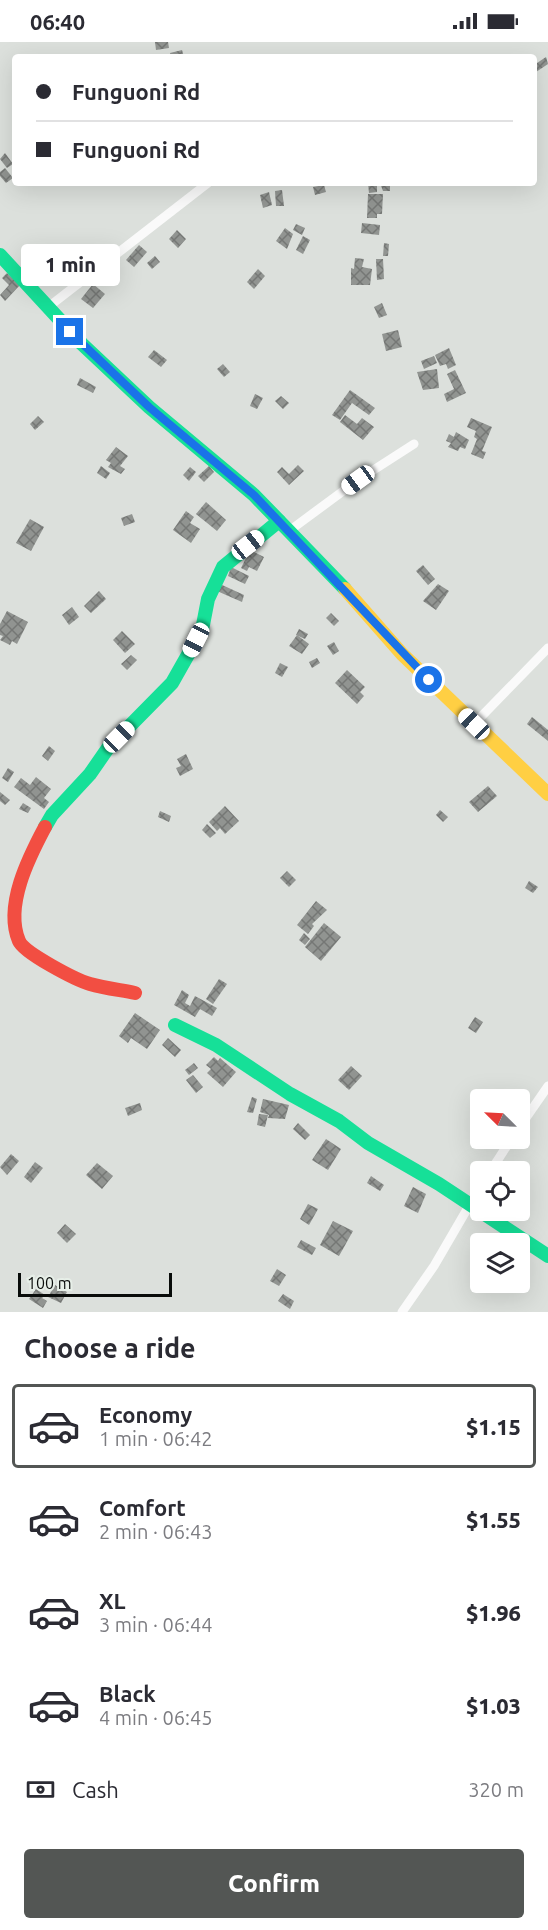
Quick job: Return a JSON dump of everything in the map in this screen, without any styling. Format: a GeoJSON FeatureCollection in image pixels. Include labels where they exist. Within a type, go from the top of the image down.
{"type":"FeatureCollection","features":[{"type":"Feature","properties":{"kind":"street"},"geometry":{"type":"LineString","coordinates":[[47,308],[204,186]]}},
{"type":"Feature","properties":{"kind":"street"},"geometry":{"type":"LineString","coordinates":[[0,255],[47,308],[149,407],[254,495],[402,654],[548,794]]}},
{"type":"Feature","properties":{"kind":"street"},"geometry":{"type":"LineString","coordinates":[[135,993],[87,983],[28,952],[19,943],[15,924],[16,899],[36,842],[52,815],[90,774],[108,748],[172,683],[202,630],[208,599],[223,567],[414,444]]}},
{"type":"Feature","properties":{"kind":"street"},"geometry":{"type":"LineString","coordinates":[[474,724],[548,648]]}},
{"type":"Feature","properties":{"kind":"street"},"geometry":{"type":"LineString","coordinates":[[175,1025],[216,1045],[290,1094],[339,1121],[368,1143],[469,1204],[548,1256]]}},
{"type":"Feature","properties":{"kind":"street"},"geometry":{"type":"LineString","coordinates":[[530,1112],[548,1086]]}},
{"type":"Feature","properties":{"kind":"street"},"geometry":{"type":"LineString","coordinates":[[402,1312],[434,1266],[469,1204]]}},
{"type":"Feature","properties":{"kind":"building"},"geometry":{"type":"Polygon","coordinates":[[[155,42],[168,42],[169,48],[156,50],[155,42]]]}},
{"type":"Feature","properties":{"kind":"building"},"geometry":{"type":"Polygon","coordinates":[[[182,50],[183,54],[170,54],[182,50]]]}},
{"type":"Feature","properties":{"kind":"building"},"geometry":{"type":"Polygon","coordinates":[[[546,57],[548,64],[537,71],[537,63],[546,57]]]}},
{"type":"Feature","properties":{"kind":"building"},"geometry":{"type":"Polygon","coordinates":[[[5,153],[12,165],[7,168],[0,159],[5,153]]]}},
{"type":"Feature","properties":{"kind":"building"},"geometry":{"type":"Polygon","coordinates":[[[5,168],[12,179],[6,183],[0,176],[0,172],[5,168]]]}},
{"type":"Feature","properties":{"kind":"building"},"geometry":{"type":"Polygon","coordinates":[[[324,186],[326,192],[315,195],[313,187],[324,186]]]}},
{"type":"Feature","properties":{"kind":"building"},"geometry":{"type":"Polygon","coordinates":[[[368,186],[377,186],[377,192],[369,193],[368,186]]]}},
{"type":"Feature","properties":{"kind":"building"},"geometry":{"type":"Polygon","coordinates":[[[381,186],[390,186],[390,191],[383,191],[381,186]]]}},
{"type":"Feature","properties":{"kind":"building"},"geometry":{"type":"Polygon","coordinates":[[[282,190],[284,206],[276,206],[275,191],[282,190]]]}},
{"type":"Feature","properties":{"kind":"building"},"geometry":{"type":"Polygon","coordinates":[[[269,192],[272,205],[263,208],[260,195],[269,192]]]}},
{"type":"Feature","properties":{"kind":"building"},"geometry":{"type":"Polygon","coordinates":[[[368,194],[383,194],[382,214],[377,214],[377,218],[367,218],[368,194]]]}},
{"type":"Feature","properties":{"kind":"building"},"geometry":{"type":"Polygon","coordinates":[[[362,223],[380,225],[379,235],[361,233],[362,223]]]}},
{"type":"Feature","properties":{"kind":"building"},"geometry":{"type":"Polygon","coordinates":[[[296,224],[305,228],[302,235],[293,230],[296,224]]]}},
{"type":"Feature","properties":{"kind":"building"},"geometry":{"type":"Polygon","coordinates":[[[285,228],[293,234],[287,249],[276,241],[285,228]]]}},
{"type":"Feature","properties":{"kind":"building"},"geometry":{"type":"Polygon","coordinates":[[[177,230],[186,239],[178,248],[169,239],[177,230]]]}},
{"type":"Feature","properties":{"kind":"building"},"geometry":{"type":"Polygon","coordinates":[[[303,236],[310,240],[303,254],[296,250],[303,236]]]}},
{"type":"Feature","properties":{"kind":"building"},"geometry":{"type":"Polygon","coordinates":[[[384,243],[389,244],[388,256],[383,256],[384,243]]]}},
{"type":"Feature","properties":{"kind":"building"},"geometry":{"type":"Polygon","coordinates":[[[139,245],[147,252],[134,267],[126,260],[139,245]]]}},
{"type":"Feature","properties":{"kind":"building"},"geometry":{"type":"Polygon","coordinates":[[[155,256],[160,262],[152,269],[147,263],[155,256]]]}},
{"type":"Feature","properties":{"kind":"building"},"geometry":{"type":"Polygon","coordinates":[[[355,258],[364,259],[362,267],[372,269],[370,285],[351,285],[351,268],[354,269],[355,258]]]}},
{"type":"Feature","properties":{"kind":"building"},"geometry":{"type":"Polygon","coordinates":[[[376,259],[383,259],[384,279],[377,280],[376,259]]]}},
{"type":"Feature","properties":{"kind":"building"},"geometry":{"type":"Polygon","coordinates":[[[258,269],[265,276],[254,289],[247,282],[258,269]]]}},
{"type":"Feature","properties":{"kind":"building"},"geometry":{"type":"Polygon","coordinates":[[[7,273],[20,285],[5,301],[0,295],[9,285],[2,278],[7,273]]]}},
{"type":"Feature","properties":{"kind":"building"},"geometry":{"type":"Polygon","coordinates":[[[93,284],[105,294],[93,308],[81,299],[93,284]]]}},
{"type":"Feature","properties":{"kind":"building"},"geometry":{"type":"Polygon","coordinates":[[[382,303],[387,315],[379,318],[374,307],[382,303]]]}},
{"type":"Feature","properties":{"kind":"building"},"geometry":{"type":"Polygon","coordinates":[[[398,330],[402,347],[386,351],[382,334],[398,330]]]}},
{"type":"Feature","properties":{"kind":"building"},"geometry":{"type":"Polygon","coordinates":[[[449,348],[456,365],[448,369],[446,364],[440,366],[435,355],[449,348]]]}},
{"type":"Feature","properties":{"kind":"building"},"geometry":{"type":"Polygon","coordinates":[[[154,350],[167,360],[161,367],[148,357],[154,350]]]}},
{"type":"Feature","properties":{"kind":"building"},"geometry":{"type":"Polygon","coordinates":[[[434,356],[437,363],[424,369],[421,361],[434,356]]]}},
{"type":"Feature","properties":{"kind":"building"},"geometry":{"type":"Polygon","coordinates":[[[223,364],[230,372],[224,377],[217,369],[223,364]]]}},
{"type":"Feature","properties":{"kind":"building"},"geometry":{"type":"Polygon","coordinates":[[[437,369],[439,388],[423,390],[417,372],[437,369]]]}},
{"type":"Feature","properties":{"kind":"building"},"geometry":{"type":"Polygon","coordinates":[[[455,370],[466,393],[447,402],[444,394],[454,389],[447,374],[455,370]]]}},
{"type":"Feature","properties":{"kind":"building"},"geometry":{"type":"Polygon","coordinates":[[[80,378],[96,387],[93,393],[77,385],[80,378]]]}},
{"type":"Feature","properties":{"kind":"building"},"geometry":{"type":"Polygon","coordinates":[[[350,390],[375,408],[369,415],[352,403],[340,420],[332,415],[350,390]]]}},
{"type":"Feature","properties":{"kind":"building"},"geometry":{"type":"Polygon","coordinates":[[[255,394],[263,398],[257,409],[250,406],[255,394]]]}},
{"type":"Feature","properties":{"kind":"building"},"geometry":{"type":"Polygon","coordinates":[[[281,396],[289,403],[283,409],[275,401],[281,396]]]}},
{"type":"Feature","properties":{"kind":"building"},"geometry":{"type":"Polygon","coordinates":[[[345,415],[357,424],[362,418],[374,427],[363,440],[340,422],[345,415]]]}},
{"type":"Feature","properties":{"kind":"building"},"geometry":{"type":"Polygon","coordinates":[[[38,416],[44,422],[35,430],[30,424],[38,416]]]}},
{"type":"Feature","properties":{"kind":"building"},"geometry":{"type":"Polygon","coordinates":[[[471,418],[492,427],[482,451],[486,452],[483,459],[471,454],[477,439],[474,437],[476,431],[467,427],[471,418]]]}},
{"type":"Feature","properties":{"kind":"building"},"geometry":{"type":"Polygon","coordinates":[[[456,432],[469,440],[465,449],[460,447],[458,451],[448,447],[451,443],[446,441],[449,434],[454,437],[456,432]]]}},
{"type":"Feature","properties":{"kind":"building"},"geometry":{"type":"Polygon","coordinates":[[[116,447],[128,456],[120,466],[125,469],[121,474],[108,467],[111,463],[106,460],[116,447]]]}},
{"type":"Feature","properties":{"kind":"building"},"geometry":{"type":"Polygon","coordinates":[[[298,465],[304,471],[289,485],[277,472],[282,467],[289,474],[298,465]]]}},
{"type":"Feature","properties":{"kind":"building"},"geometry":{"type":"Polygon","coordinates":[[[101,466],[110,473],[106,479],[97,473],[101,466]]]}},
{"type":"Feature","properties":{"kind":"building"},"geometry":{"type":"Polygon","coordinates":[[[209,466],[214,472],[204,482],[198,476],[209,466]]]}},
{"type":"Feature","properties":{"kind":"building"},"geometry":{"type":"Polygon","coordinates":[[[190,467],[196,472],[189,481],[183,475],[190,467]]]}},
{"type":"Feature","properties":{"kind":"building"},"geometry":{"type":"Polygon","coordinates":[[[206,502],[226,520],[217,531],[196,514],[206,502]]]}},
{"type":"Feature","properties":{"kind":"building"},"geometry":{"type":"Polygon","coordinates":[[[186,511],[194,517],[190,523],[200,529],[191,543],[173,530],[186,511]]]}},
{"type":"Feature","properties":{"kind":"building"},"geometry":{"type":"Polygon","coordinates":[[[132,514],[135,522],[124,526],[121,518],[132,514]]]}},
{"type":"Feature","properties":{"kind":"building"},"geometry":{"type":"Polygon","coordinates":[[[30,519],[44,527],[31,551],[16,543],[30,519]]]}},
{"type":"Feature","properties":{"kind":"building"},"geometry":{"type":"Polygon","coordinates":[[[250,550],[264,557],[257,571],[249,567],[247,571],[241,568],[250,550]]]}},
{"type":"Feature","properties":{"kind":"building"},"geometry":{"type":"Polygon","coordinates":[[[423,565],[435,579],[428,585],[416,571],[423,565]]]}},
{"type":"Feature","properties":{"kind":"building"},"geometry":{"type":"Polygon","coordinates":[[[231,567],[249,576],[245,584],[228,576],[231,567]]]}},
{"type":"Feature","properties":{"kind":"building"},"geometry":{"type":"Polygon","coordinates":[[[220,584],[244,595],[242,602],[217,591],[220,584]]]}},
{"type":"Feature","properties":{"kind":"building"},"geometry":{"type":"Polygon","coordinates":[[[438,584],[449,591],[436,610],[423,601],[438,584]]]}},
{"type":"Feature","properties":{"kind":"building"},"geometry":{"type":"Polygon","coordinates":[[[99,591],[106,599],[91,613],[84,606],[99,591]]]}},
{"type":"Feature","properties":{"kind":"building"},"geometry":{"type":"Polygon","coordinates":[[[72,607],[79,617],[69,625],[62,615],[72,607]]]}},
{"type":"Feature","properties":{"kind":"building"},"geometry":{"type":"Polygon","coordinates":[[[7,611],[28,622],[17,644],[12,641],[10,645],[0,640],[3,636],[0,635],[0,624],[7,611]]]}},
{"type":"Feature","properties":{"kind":"building"},"geometry":{"type":"Polygon","coordinates":[[[331,613],[339,621],[334,626],[326,618],[331,613]]]}},
{"type":"Feature","properties":{"kind":"building"},"geometry":{"type":"Polygon","coordinates":[[[299,629],[308,634],[305,639],[296,635],[299,629]]]}},
{"type":"Feature","properties":{"kind":"building"},"geometry":{"type":"Polygon","coordinates":[[[122,631],[135,644],[125,653],[113,640],[122,631]]]}},
{"type":"Feature","properties":{"kind":"building"},"geometry":{"type":"Polygon","coordinates":[[[297,635],[309,644],[302,654],[289,646],[297,635]]]}},
{"type":"Feature","properties":{"kind":"building"},"geometry":{"type":"Polygon","coordinates":[[[334,642],[339,651],[333,655],[327,646],[334,642]]]}},
{"type":"Feature","properties":{"kind":"building"},"geometry":{"type":"Polygon","coordinates":[[[131,655],[137,660],[127,670],[121,664],[131,655]]]}},
{"type":"Feature","properties":{"kind":"building"},"geometry":{"type":"Polygon","coordinates":[[[317,658],[320,663],[312,668],[309,662],[317,658]]]}},
{"type":"Feature","properties":{"kind":"building"},"geometry":{"type":"Polygon","coordinates":[[[280,663],[288,667],[282,677],[275,673],[280,663]]]}},
{"type":"Feature","properties":{"kind":"building"},"geometry":{"type":"Polygon","coordinates":[[[347,670],[365,687],[360,692],[364,696],[357,704],[335,683],[347,670]]]}},
{"type":"Feature","properties":{"kind":"building"},"geometry":{"type":"Polygon","coordinates":[[[532,717],[548,730],[548,741],[527,724],[532,717]]]}},
{"type":"Feature","properties":{"kind":"building"},"geometry":{"type":"Polygon","coordinates":[[[49,746],[55,751],[48,761],[42,756],[49,746]]]}},
{"type":"Feature","properties":{"kind":"building"},"geometry":{"type":"Polygon","coordinates":[[[186,754],[193,769],[180,776],[176,768],[181,766],[177,759],[186,754]]]}},
{"type":"Feature","properties":{"kind":"building"},"geometry":{"type":"Polygon","coordinates":[[[8,768],[14,772],[8,782],[2,778],[8,768]]]}},
{"type":"Feature","properties":{"kind":"building"},"geometry":{"type":"Polygon","coordinates":[[[36,777],[51,789],[44,798],[49,802],[44,809],[14,787],[21,778],[30,785],[36,777]]]}},
{"type":"Feature","properties":{"kind":"building"},"geometry":{"type":"Polygon","coordinates":[[[488,786],[497,796],[478,812],[469,802],[488,786]]]}},
{"type":"Feature","properties":{"kind":"building"},"geometry":{"type":"Polygon","coordinates":[[[0,792],[10,800],[5,805],[0,801],[0,792]]]}},
{"type":"Feature","properties":{"kind":"building"},"geometry":{"type":"Polygon","coordinates":[[[23,803],[31,808],[28,813],[19,809],[23,803]]]}},
{"type":"Feature","properties":{"kind":"building"},"geometry":{"type":"Polygon","coordinates":[[[225,806],[239,821],[225,834],[220,828],[217,831],[209,822],[225,806]]]}},
{"type":"Feature","properties":{"kind":"building"},"geometry":{"type":"Polygon","coordinates":[[[440,810],[448,817],[443,822],[436,815],[440,810]]]}},
{"type":"Feature","properties":{"kind":"building"},"geometry":{"type":"Polygon","coordinates":[[[160,811],[171,816],[169,822],[158,817],[160,811]]]}},
{"type":"Feature","properties":{"kind":"building"},"geometry":{"type":"Polygon","coordinates":[[[207,824],[216,833],[210,838],[202,830],[207,824]]]}},
{"type":"Feature","properties":{"kind":"building"},"geometry":{"type":"Polygon","coordinates":[[[287,871],[296,880],[289,887],[280,878],[287,871]]]}},
{"type":"Feature","properties":{"kind":"building"},"geometry":{"type":"Polygon","coordinates":[[[529,881],[538,887],[533,893],[525,888],[529,881]]]}},
{"type":"Feature","properties":{"kind":"building"},"geometry":{"type":"Polygon","coordinates":[[[316,901],[327,910],[312,924],[314,926],[308,934],[297,925],[316,901]]]}},
{"type":"Feature","properties":{"kind":"building"},"geometry":{"type":"Polygon","coordinates":[[[324,923],[341,937],[321,961],[305,947],[324,923]]]}},
{"type":"Feature","properties":{"kind":"building"},"geometry":{"type":"Polygon","coordinates":[[[304,933],[310,939],[305,945],[299,940],[304,933]]]}},
{"type":"Feature","properties":{"kind":"building"},"geometry":{"type":"Polygon","coordinates":[[[219,979],[227,984],[213,1004],[206,999],[219,979]]]}},
{"type":"Feature","properties":{"kind":"building"},"geometry":{"type":"Polygon","coordinates":[[[182,990],[189,995],[185,1003],[190,1006],[195,996],[217,1008],[212,1016],[200,1009],[195,1017],[174,1005],[182,990]]]}},
{"type":"Feature","properties":{"kind":"building"},"geometry":{"type":"Polygon","coordinates":[[[135,1013],[160,1030],[147,1049],[131,1038],[128,1043],[119,1036],[135,1013]]]}},
{"type":"Feature","properties":{"kind":"building"},"geometry":{"type":"Polygon","coordinates":[[[475,1017],[483,1022],[476,1033],[468,1028],[475,1017]]]}},
{"type":"Feature","properties":{"kind":"building"},"geometry":{"type":"Polygon","coordinates":[[[168,1038],[181,1050],[175,1057],[162,1045],[168,1038]]]}},
{"type":"Feature","properties":{"kind":"building"},"geometry":{"type":"Polygon","coordinates":[[[214,1057],[218,1061],[220,1058],[236,1072],[223,1087],[207,1073],[211,1069],[206,1065],[214,1057]]]}},
{"type":"Feature","properties":{"kind":"building"},"geometry":{"type":"Polygon","coordinates":[[[194,1063],[198,1068],[189,1075],[185,1070],[194,1063]]]}},
{"type":"Feature","properties":{"kind":"building"},"geometry":{"type":"Polygon","coordinates":[[[351,1066],[362,1076],[349,1090],[338,1080],[351,1066]]]}},
{"type":"Feature","properties":{"kind":"building"},"geometry":{"type":"Polygon","coordinates":[[[193,1075],[203,1087],[196,1093],[186,1080],[193,1075]]]}},
{"type":"Feature","properties":{"kind":"building"},"geometry":{"type":"Polygon","coordinates":[[[252,1097],[257,1099],[253,1113],[247,1112],[252,1097]]]}},
{"type":"Feature","properties":{"kind":"building"},"geometry":{"type":"Polygon","coordinates":[[[263,1099],[289,1105],[285,1119],[268,1118],[269,1115],[260,1112],[263,1099]]]}},
{"type":"Feature","properties":{"kind":"building"},"geometry":{"type":"Polygon","coordinates":[[[140,1103],[142,1110],[128,1116],[125,1108],[140,1103]]]}},
{"type":"Feature","properties":{"kind":"building"},"geometry":{"type":"Polygon","coordinates":[[[259,1114],[268,1115],[265,1127],[257,1125],[259,1114]]]}},
{"type":"Feature","properties":{"kind":"building"},"geometry":{"type":"Polygon","coordinates":[[[298,1123],[310,1135],[305,1140],[293,1129],[298,1123]]]}},
{"type":"Feature","properties":{"kind":"building"},"geometry":{"type":"Polygon","coordinates":[[[326,1139],[341,1149],[328,1170],[312,1160],[326,1139]]]}},
{"type":"Feature","properties":{"kind":"building"},"geometry":{"type":"Polygon","coordinates":[[[11,1154],[19,1161],[7,1175],[0,1167],[11,1154]]]}},
{"type":"Feature","properties":{"kind":"building"},"geometry":{"type":"Polygon","coordinates":[[[35,1162],[43,1168],[31,1183],[24,1177],[35,1162]]]}},
{"type":"Feature","properties":{"kind":"building"},"geometry":{"type":"Polygon","coordinates":[[[97,1163],[113,1176],[102,1189],[86,1175],[97,1163]]]}},
{"type":"Feature","properties":{"kind":"building"},"geometry":{"type":"Polygon","coordinates":[[[371,1176],[384,1185],[380,1191],[367,1183],[371,1176]]]}},
{"type":"Feature","properties":{"kind":"building"},"geometry":{"type":"Polygon","coordinates":[[[413,1187],[426,1194],[418,1213],[404,1206],[413,1187]]]}},
{"type":"Feature","properties":{"kind":"building"},"geometry":{"type":"Polygon","coordinates":[[[308,1204],[318,1209],[309,1225],[300,1219],[308,1204]]]}},
{"type":"Feature","properties":{"kind":"building"},"geometry":{"type":"Polygon","coordinates":[[[333,1221],[353,1231],[339,1256],[320,1245],[333,1221]]]}},
{"type":"Feature","properties":{"kind":"building"},"geometry":{"type":"Polygon","coordinates":[[[65,1224],[76,1234],[67,1243],[57,1233],[65,1224]]]}},
{"type":"Feature","properties":{"kind":"building"},"geometry":{"type":"Polygon","coordinates":[[[301,1240],[316,1248],[312,1255],[297,1247],[301,1240]]]}},
{"type":"Feature","properties":{"kind":"building"},"geometry":{"type":"Polygon","coordinates":[[[277,1269],[286,1275],[279,1286],[270,1281],[277,1269]]]}},
{"type":"Feature","properties":{"kind":"building"},"geometry":{"type":"Polygon","coordinates":[[[55,1285],[67,1292],[61,1303],[48,1297],[55,1285]]]}},
{"type":"Feature","properties":{"kind":"building"},"geometry":{"type":"Polygon","coordinates":[[[36,1289],[45,1295],[42,1298],[47,1301],[43,1308],[29,1299],[36,1289]]]}},
{"type":"Feature","properties":{"kind":"building"},"geometry":{"type":"Polygon","coordinates":[[[283,1294],[294,1301],[290,1309],[278,1301],[283,1294]]]}},
{"type":"Feature","properties":{"kind":"traffic: fast"},"geometry":{"type":"LineString","coordinates":[[0,255],[82,344],[149,407],[254,495],[345,589]]}},
{"type":"Feature","properties":{"kind":"traffic: fast"},"geometry":{"type":"LineString","coordinates":[[45,827],[52,815],[90,774],[108,748],[172,683],[202,630],[208,599],[223,567],[279,521]]}},
{"type":"Feature","properties":{"kind":"traffic: fast"},"geometry":{"type":"LineString","coordinates":[[175,1025],[216,1045],[290,1094],[339,1121],[368,1143],[439,1184],[548,1256]]}},
{"type":"Feature","properties":{"kind":"traffic: slow"},"geometry":{"type":"LineString","coordinates":[[345,589],[402,654],[548,794]]}},
{"type":"Feature","properties":{"kind":"traffic: jam"},"geometry":{"type":"LineString","coordinates":[[45,827],[26,867],[16,897],[14,913],[19,941],[40,959],[74,977],[95,985],[135,993]]}},
{"type":"Feature","properties":{"kind":"route"},"geometry":{"type":"LineString","coordinates":[[70,332],[149,407],[254,495],[429,680]]}}]}
